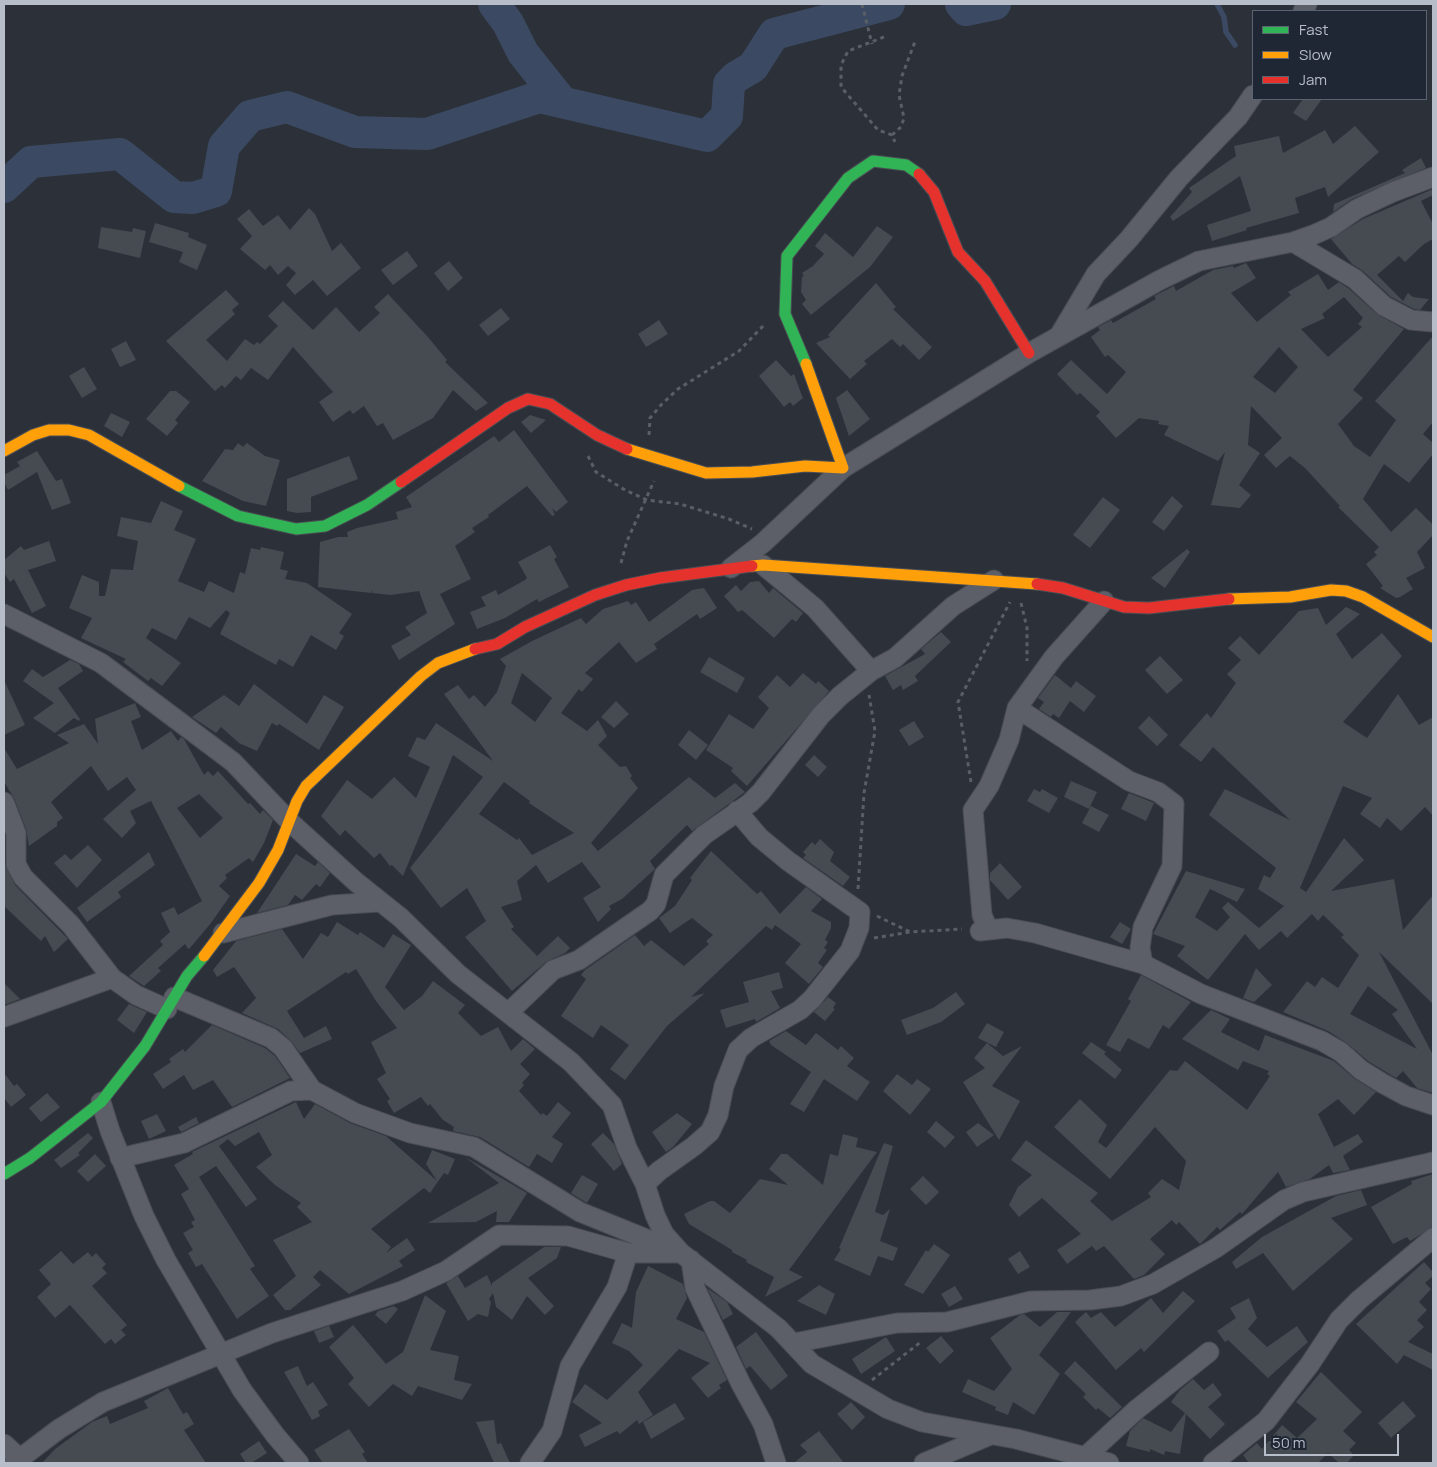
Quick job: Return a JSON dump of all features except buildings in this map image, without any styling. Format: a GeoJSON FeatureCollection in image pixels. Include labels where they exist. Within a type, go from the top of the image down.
{"type":"FeatureCollection","features":[{"type":"Feature","properties":{"kind":"street"},"geometry":{"type":"LineString","coordinates":[[1058,337],[1096,274],[1129,239],[1179,178],[1238,118],[1252,97]]}},
{"type":"Feature","properties":{"kind":"street"},"geometry":{"type":"LineString","coordinates":[[843,468],[817,390],[785,314],[787,256],[848,178],[873,161],[906,165],[920,175],[934,192],[958,252],[985,281],[1029,353]]}},
{"type":"Feature","properties":{"kind":"street"},"geometry":{"type":"LineString","coordinates":[[731,568],[775,532],[843,468],[1029,353],[1160,280],[1199,261],[1293,242],[1331,227],[1358,209],[1393,192],[1433,177]]}},
{"type":"Feature","properties":{"kind":"street"},"geometry":{"type":"LineString","coordinates":[[1293,242],[1355,279],[1384,306],[1411,320],[1433,322]]}},
{"type":"Feature","properties":{"kind":"street"},"geometry":{"type":"LineString","coordinates":[[4,451],[33,435],[50,430],[70,430],[89,435],[160,477],[238,516],[296,529],[325,526],[367,505],[508,408],[528,399],[550,404],[628,450],[706,473],[752,472],[805,466],[843,468]]}},
{"type":"Feature","properties":{"kind":"street"},"geometry":{"type":"LineString","coordinates":[[763,564],[815,608],[867,675]]}},
{"type":"Feature","properties":{"kind":"street"},"geometry":{"type":"LineString","coordinates":[[4,1174],[30,1158],[101,1102],[145,1046],[170,1003],[203,955],[223,933],[260,883],[290,822],[297,801],[306,786],[421,676],[438,663],[470,650],[496,644],[525,627],[577,603],[623,586],[763,564],[1020,581],[1063,588],[1124,607],[1149,608],[1224,599],[1290,597],[1331,590],[1346,591],[1397,614],[1433,637]]}},
{"type":"Feature","properties":{"kind":"street"},"geometry":{"type":"LineString","coordinates":[[508,1013],[553,970],[579,960],[650,911],[656,904],[664,875],[704,835],[761,792],[821,715],[867,675],[895,658],[953,606],[994,580]]}},
{"type":"Feature","properties":{"kind":"street"},"geometry":{"type":"LineString","coordinates":[[1104,601],[1054,657],[1017,708],[1009,740],[989,786],[973,810],[984,930],[1007,928],[1035,933],[1143,964],[1202,994],[1322,1041],[1341,1052],[1362,1070],[1382,1083],[1406,1096],[1433,1105]]}},
{"type":"Feature","properties":{"kind":"street"},"geometry":{"type":"LineString","coordinates":[[4,614],[101,663],[233,762],[290,822],[379,902],[419,935],[458,974],[571,1062],[612,1105],[627,1148],[645,1184],[655,1215],[664,1234],[686,1257],[778,1328],[812,1364],[888,1409],[922,1422],[988,1436],[1044,1445],[1084,1458],[1109,1463]]}},
{"type":"Feature","properties":{"kind":"street"},"geometry":{"type":"LineString","coordinates":[[1017,708],[1129,781],[1158,792],[1174,804],[1172,866],[1144,927],[1140,948],[1143,964]]}},
{"type":"Feature","properties":{"kind":"street"},"geometry":{"type":"LineString","coordinates":[[4,802],[16,833],[16,864],[23,878],[71,925],[112,978],[136,995],[170,1003],[271,1038],[283,1048],[312,1090],[355,1113],[410,1133],[474,1146],[580,1212],[686,1257]]}},
{"type":"Feature","properties":{"kind":"street"},"geometry":{"type":"LineString","coordinates":[[645,1184],[666,1165],[694,1146],[710,1132],[718,1115],[724,1086],[738,1050],[751,1038],[800,1010],[812,1000],[854,943],[859,928],[860,912],[788,862],[759,837],[737,811]]}},
{"type":"Feature","properties":{"kind":"street"},"geometry":{"type":"LineString","coordinates":[[223,933],[332,905],[379,902]]}},
{"type":"Feature","properties":{"kind":"street"},"geometry":{"type":"LineString","coordinates":[[4,1017],[112,978]]}},
{"type":"Feature","properties":{"kind":"street"},"geometry":{"type":"LineString","coordinates":[[120,1158],[184,1143],[291,1091],[312,1090]]}},
{"type":"Feature","properties":{"kind":"street"},"geometry":{"type":"LineString","coordinates":[[101,1102],[120,1158],[144,1216],[166,1260],[221,1356],[275,1435],[299,1463]]}},
{"type":"Feature","properties":{"kind":"street"},"geometry":{"type":"LineString","coordinates":[[794,1343],[897,1323],[947,1322],[1031,1301],[1090,1300],[1120,1296],[1153,1284],[1216,1248],[1284,1200],[1303,1192],[1433,1162]]}},
{"type":"Feature","properties":{"kind":"street"},"geometry":{"type":"LineString","coordinates":[[4,1444],[16,1461],[59,1429],[103,1402],[221,1356],[272,1333],[402,1291],[446,1271],[499,1235],[568,1236],[628,1253],[686,1257]]}},
{"type":"Feature","properties":{"kind":"street"},"geometry":{"type":"LineString","coordinates":[[1213,1463],[1266,1421],[1310,1364],[1339,1320],[1359,1300],[1433,1238]]}},
{"type":"Feature","properties":{"kind":"street"},"geometry":{"type":"LineString","coordinates":[[530,1463],[552,1431],[570,1366],[617,1287],[628,1253]]}},
{"type":"Feature","properties":{"kind":"street"},"geometry":{"type":"LineString","coordinates":[[686,1257],[695,1288],[741,1384],[764,1424],[776,1463]]}},
{"type":"Feature","properties":{"kind":"street"},"geometry":{"type":"LineString","coordinates":[[1084,1458],[1136,1410],[1209,1352]]}},
{"type":"Feature","properties":{"kind":"street"},"geometry":{"type":"LineString","coordinates":[[924,1463],[988,1436]]}},
{"type":"Feature","properties":{"kind":"path"},"geometry":{"type":"LineString","coordinates":[[862,4],[872,44]]}},
{"type":"Feature","properties":{"kind":"path"},"geometry":{"type":"LineString","coordinates":[[884,37],[872,44],[848,51],[841,65],[841,88],[878,130],[892,135],[906,165]]}},
{"type":"Feature","properties":{"kind":"path"},"geometry":{"type":"LineString","coordinates":[[892,135],[901,127],[904,118],[899,95],[900,86],[916,39]]}},
{"type":"Feature","properties":{"kind":"path"},"geometry":{"type":"LineString","coordinates":[[623,586],[621,563],[627,541],[647,500],[659,468],[648,440],[650,418],[678,389],[739,351],[785,305]]}},
{"type":"Feature","properties":{"kind":"path"},"geometry":{"type":"LineString","coordinates":[[580,423],[589,458],[596,472],[625,490],[647,500],[680,504],[729,519],[752,529],[775,532]]}},
{"type":"Feature","properties":{"kind":"path"},"geometry":{"type":"LineString","coordinates":[[1020,581],[1019,599],[1027,628],[1026,670]]}},
{"type":"Feature","properties":{"kind":"path"},"geometry":{"type":"LineString","coordinates":[[973,810],[970,775],[958,702],[1020,581]]}},
{"type":"Feature","properties":{"kind":"path"},"geometry":{"type":"LineString","coordinates":[[867,675],[875,731],[864,793],[858,900],[860,912],[880,917],[910,932]]}},
{"type":"Feature","properties":{"kind":"path"},"geometry":{"type":"LineString","coordinates":[[854,943],[910,932],[957,928],[984,930]]}},
{"type":"Feature","properties":{"kind":"path"},"geometry":{"type":"LineString","coordinates":[[859,1393],[881,1372],[947,1322]]}},
{"type":"Feature","properties":{"kind":"waterway"},"geometry":{"type":"LineString","coordinates":[[494,4],[508,23],[523,53],[562,102]]}},
{"type":"Feature","properties":{"kind":"waterway"},"geometry":{"type":"LineString","coordinates":[[4,187],[31,162],[120,154],[174,197],[193,198],[216,191],[224,146],[250,116],[287,107],[355,132],[427,134],[539,97],[707,136],[727,116],[729,84],[736,77],[753,67],[774,34],[889,4]]}},
{"type":"Feature","properties":{"kind":"waterway"},"geometry":{"type":"LineString","coordinates":[[961,4],[966,10],[995,4]]}},
{"type":"Feature","properties":{"kind":"waterway"},"geometry":{"type":"LineString","coordinates":[[1217,4],[1224,17],[1226,32],[1235,45]]}},
{"type":"Feature","properties":{"kind":"traffic: fast"},"geometry":{"type":"LineString","coordinates":[[806,364],[785,314],[787,256],[848,178],[873,161],[906,165],[919,174]]}},
{"type":"Feature","properties":{"kind":"traffic: fast"},"geometry":{"type":"LineString","coordinates":[[179,486],[238,516],[296,529],[325,526],[367,505],[401,482]]}},
{"type":"Feature","properties":{"kind":"traffic: fast"},"geometry":{"type":"LineString","coordinates":[[4,1174],[30,1158],[101,1102],[145,1046],[187,976],[204,956]]}},
{"type":"Feature","properties":{"kind":"traffic: slow"},"geometry":{"type":"LineString","coordinates":[[627,449],[706,473],[752,472],[805,466],[843,468],[806,364]]}},
{"type":"Feature","properties":{"kind":"traffic: slow"},"geometry":{"type":"LineString","coordinates":[[4,451],[33,435],[49,430],[69,430],[89,435],[179,486]]}},
{"type":"Feature","properties":{"kind":"traffic: slow"},"geometry":{"type":"LineString","coordinates":[[752,566],[763,565],[1037,584]]}},
{"type":"Feature","properties":{"kind":"traffic: slow"},"geometry":{"type":"LineString","coordinates":[[1229,599],[1290,597],[1331,590],[1346,591],[1363,597],[1433,637]]}},
{"type":"Feature","properties":{"kind":"traffic: slow"},"geometry":{"type":"LineString","coordinates":[[204,956],[259,883],[278,850],[297,801],[306,786],[421,676],[438,663],[475,649]]}},
{"type":"Feature","properties":{"kind":"traffic: jam"},"geometry":{"type":"LineString","coordinates":[[919,174],[934,192],[958,252],[985,281],[1029,353]]}},
{"type":"Feature","properties":{"kind":"traffic: jam"},"geometry":{"type":"LineString","coordinates":[[401,482],[508,408],[528,399],[550,404],[597,435],[627,449]]}},
{"type":"Feature","properties":{"kind":"traffic: jam"},"geometry":{"type":"LineString","coordinates":[[475,649],[497,644],[525,627],[595,595],[626,585],[660,578],[752,566]]}},
{"type":"Feature","properties":{"kind":"traffic: jam"},"geometry":{"type":"LineString","coordinates":[[1037,584],[1063,588],[1124,607],[1149,608],[1229,599]]}}]}
